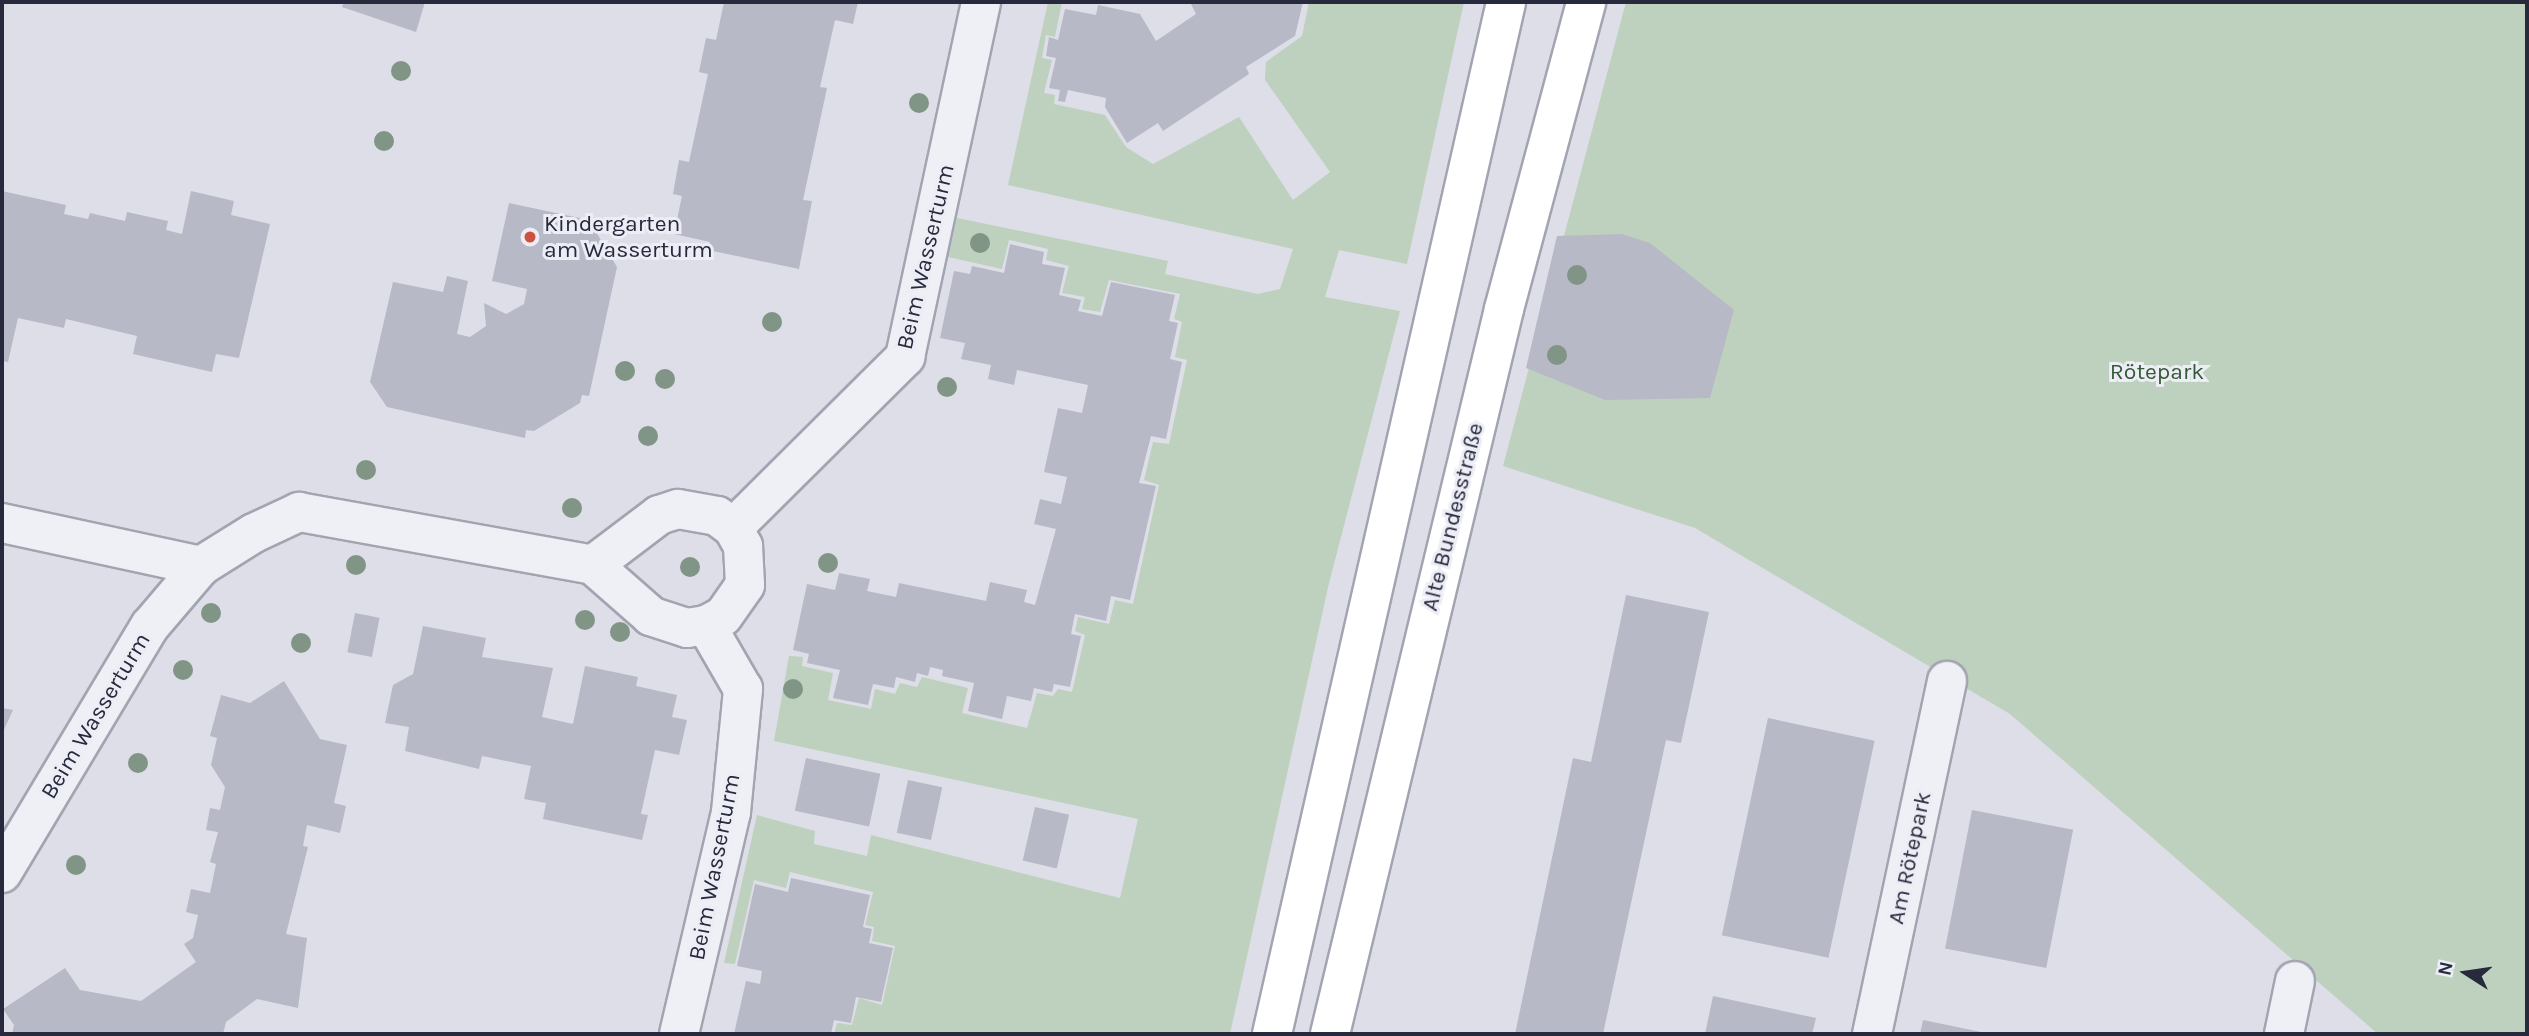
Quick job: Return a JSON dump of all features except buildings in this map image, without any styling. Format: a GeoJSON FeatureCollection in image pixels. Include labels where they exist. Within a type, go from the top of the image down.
{"type":"FeatureCollection","features":[{"type":"Feature","properties":{"kind":"main road"},"geometry":{"type":"LineString","coordinates":[[1272,1034],[1506,2]]}},
{"type":"Feature","properties":{"kind":"main road","name":"Alte Bundesstraße"},"geometry":{"type":"LineString","coordinates":[[1330,1034],[1504,309],[1586,2]]}},
{"type":"Feature","properties":{"kind":"street","name":"Beim Wasserturm"},"geometry":{"type":"LineString","coordinates":[[733,528],[905,357],[981,2]]}},
{"type":"Feature","properties":{"kind":"street"},"geometry":{"type":"LineString","coordinates":[[678,509],[698,509],[733,528],[743,546],[745,585],[723,616],[706,625],[687,628],[651,616],[593,565],[659,515],[678,509]]}},
{"type":"Feature","properties":{"kind":"street","name":"Beim Wasserturm"},"geometry":{"type":"LineString","coordinates":[[2,873],[150,626],[201,566],[299,512],[593,565]]}},
{"type":"Feature","properties":{"kind":"street"},"geometry":{"type":"LineString","coordinates":[[2,523],[201,566]]}},
{"type":"Feature","properties":{"kind":"street","name":"Beim Wasserturm"},"geometry":{"type":"LineString","coordinates":[[680,1034],[731,812],[743,688],[706,625]]}},
{"type":"Feature","properties":{"kind":"street","name":"Am Rötepark"},"geometry":{"type":"LineString","coordinates":[[1872,1034],[1947,681]]}},
{"type":"Feature","properties":{"kind":"street"},"geometry":{"type":"LineString","coordinates":[[2284,1034],[2295,981]]}},
{"type":"Feature","properties":{"kind":"green space"},"geometry":{"type":"Polygon","coordinates":[[[1048,2],[1062,2],[1055,37],[1046,35],[1042,58],[1052,60],[1044,93],[1055,95],[1054,104],[1105,115],[1126,147],[1153,164],[1239,117],[1293,200],[1330,172],[1265,80],[1266,62],[1302,36],[1309,2],[1464,2],[1407,264],[1339,250],[1325,297],[1400,311],[1329,583],[1230,1034],[834,1034],[837,1023],[852,1025],[859,998],[882,1005],[895,946],[872,941],[874,927],[865,925],[873,892],[790,872],[786,888],[754,880],[735,964],[724,963],[757,815],[815,831],[814,844],[867,856],[871,835],[1120,898],[1138,819],[774,741],[789,656],[803,657],[802,666],[833,673],[828,700],[871,709],[875,689],[895,694],[900,683],[917,687],[922,677],[968,688],[962,713],[1027,728],[1037,693],[1053,696],[1058,689],[1072,692],[1085,635],[1075,631],[1078,617],[1109,624],[1115,600],[1133,604],[1159,485],[1144,480],[1153,442],[1169,444],[1187,360],[1175,357],[1182,322],[1174,319],[1180,294],[1109,280],[1100,312],[1082,309],[1085,297],[1062,293],[1069,266],[1046,260],[1048,249],[1009,240],[1002,269],[948,257],[957,218],[1168,261],[1165,274],[1258,294],[1280,289],[1293,249],[1008,185],[1048,2]]]}},
{"type":"Feature","properties":{"kind":"green space","name":"Rötepark"},"geometry":{"type":"Polygon","coordinates":[[[1626,2],[2527,2],[2527,1034],[2378,1034],[2010,714],[1695,528],[1503,466],[1626,2]]]}},
{"type":"Feature","properties":{"kind":"place","name":"Kindergarten am Wasserturm"},"geometry":{"type":"Point","coordinates":[530,237]}}]}
